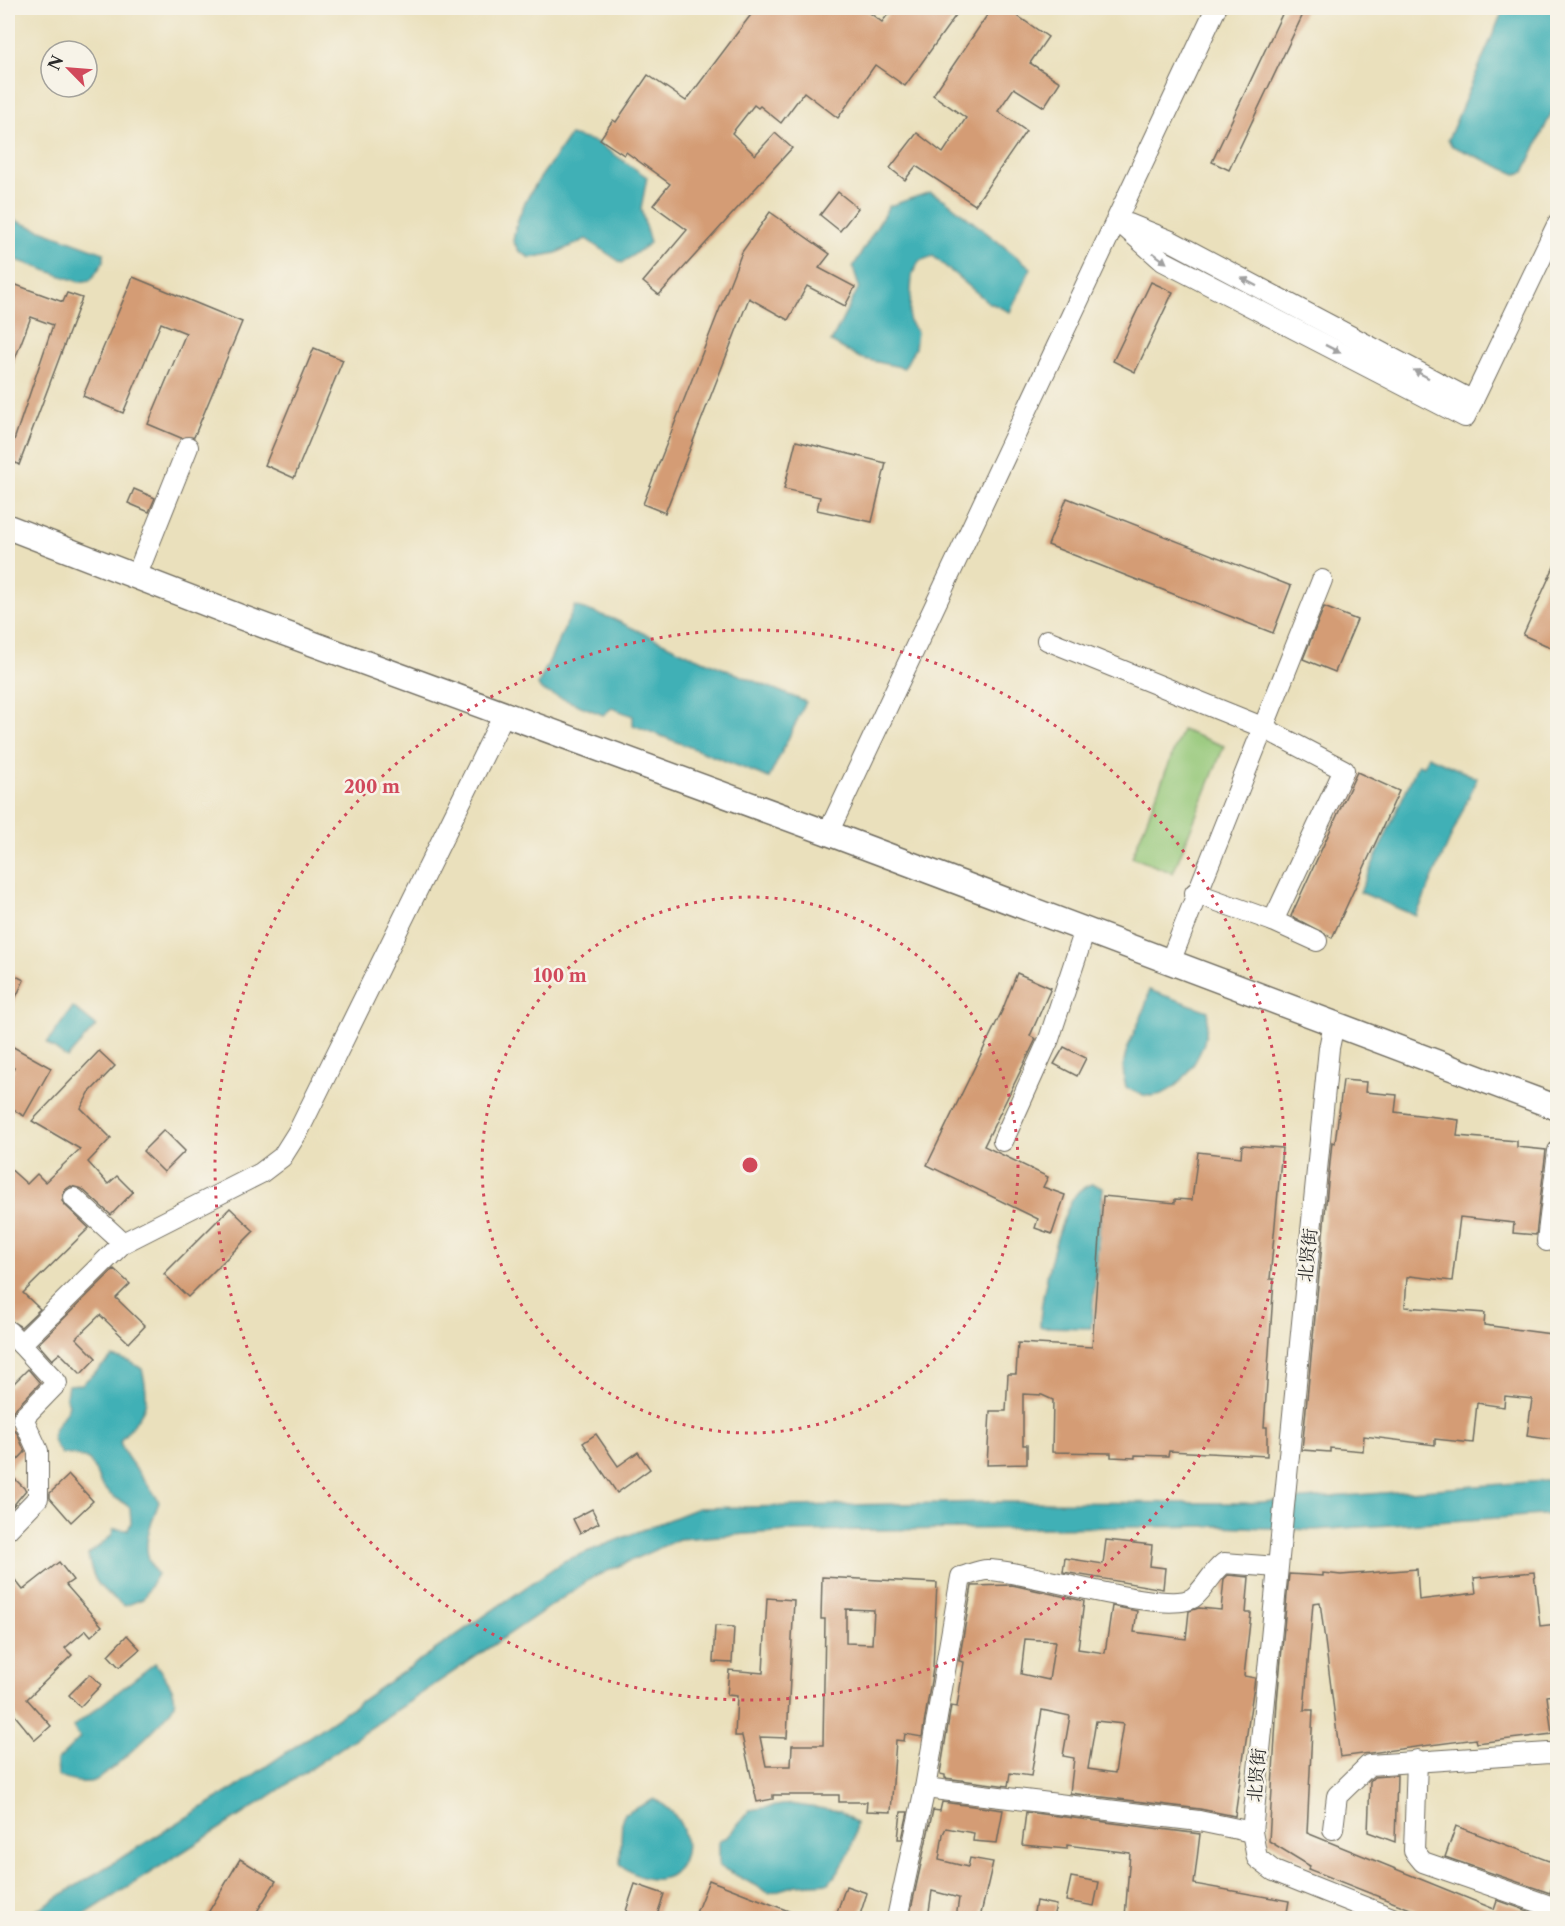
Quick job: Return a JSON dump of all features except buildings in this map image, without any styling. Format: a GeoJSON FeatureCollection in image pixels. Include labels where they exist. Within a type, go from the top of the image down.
{"type":"FeatureCollection","features":[{"type":"Feature","properties":{"kind":"main road"},"geometry":{"type":"LineString","coordinates":[[8,527],[136,577],[828,833],[1557,1108]]}},
{"type":"Feature","properties":{"kind":"street"},"geometry":{"type":"LineString","coordinates":[[828,833],[1216,8]]}},
{"type":"Feature","properties":{"kind":"street"},"geometry":{"type":"LineString","coordinates":[[1117,220],[1171,241],[1469,409],[1557,223]]}},
{"type":"Feature","properties":{"kind":"street"},"geometry":{"type":"LineString","coordinates":[[136,577],[188,447]]}},
{"type":"Feature","properties":{"kind":"street"},"geometry":{"type":"LineString","coordinates":[[1170,962],[1195,893],[1322,580]]}},
{"type":"Feature","properties":{"kind":"street"},"geometry":{"type":"LineString","coordinates":[[1047,640],[1262,727],[1344,770],[1273,921]]}},
{"type":"Feature","properties":{"kind":"street"},"geometry":{"type":"LineString","coordinates":[[8,1529],[38,1498],[38,1451],[23,1418],[57,1383],[14,1337],[123,1243],[261,1173],[282,1157],[299,1130],[504,714]]}},
{"type":"Feature","properties":{"kind":"street"},"geometry":{"type":"LineString","coordinates":[[1195,893],[1273,921],[1317,941]]}},
{"type":"Feature","properties":{"kind":"street"},"geometry":{"type":"LineString","coordinates":[[1004,1141],[1049,1039],[1085,930]]}},
{"type":"Feature","properties":{"kind":"street","name":"北贤街"},"geometry":{"type":"LineString","coordinates":[[1334,1024],[1329,1048],[1252,1832],[1257,1858],[1274,1871],[1392,1918]]}},
{"type":"Feature","properties":{"kind":"street"},"geometry":{"type":"LineString","coordinates":[[1547,1241],[1557,1151]]}},
{"type":"Feature","properties":{"kind":"street"},"geometry":{"type":"LineString","coordinates":[[74,1198],[123,1243]]}},
{"type":"Feature","properties":{"kind":"street"},"geometry":{"type":"LineString","coordinates":[[897,1918],[925,1788],[961,1577],[986,1570],[1115,1595],[1180,1602],[1194,1597],[1214,1571],[1224,1563],[1277,1567]]}},
{"type":"Feature","properties":{"kind":"street"},"geometry":{"type":"LineString","coordinates":[[1333,1829],[1337,1796],[1370,1764],[1549,1753],[1557,1755]]}},
{"type":"Feature","properties":{"kind":"street"},"geometry":{"type":"LineString","coordinates":[[1417,1760],[1414,1851],[1423,1862],[1550,1906],[1557,1905]]}},
{"type":"Feature","properties":{"kind":"street"},"geometry":{"type":"LineString","coordinates":[[925,1788],[1199,1821],[1252,1832]]}},
{"type":"Feature","properties":{"kind":"green space"},"geometry":{"type":"Polygon","coordinates":[[[1182,730],[1224,746],[1173,873],[1132,857],[1182,730]]]}},
{"type":"Feature","properties":{"kind":"water"},"geometry":{"type":"Polygon","coordinates":[[[1504,8],[1557,8],[1557,101],[1524,172],[1516,174],[1452,146],[1448,140],[1504,8]]]}},
{"type":"Feature","properties":{"kind":"water"},"geometry":{"type":"Polygon","coordinates":[[[570,135],[596,142],[647,177],[641,209],[650,243],[622,263],[586,239],[556,253],[530,258],[519,251],[513,241],[527,198],[570,135]]]}},
{"type":"Feature","properties":{"kind":"water"},"geometry":{"type":"Polygon","coordinates":[[[930,192],[945,200],[1031,268],[1010,312],[988,302],[933,256],[919,261],[912,276],[909,321],[917,332],[915,348],[904,368],[860,358],[831,342],[859,287],[853,267],[889,206],[930,192]]]}},
{"type":"Feature","properties":{"kind":"water"},"geometry":{"type":"Polygon","coordinates":[[[8,218],[104,253],[104,261],[91,280],[79,282],[8,257],[8,218]]]}},
{"type":"Feature","properties":{"kind":"water"},"geometry":{"type":"Polygon","coordinates":[[[575,606],[613,619],[690,655],[806,702],[769,778],[633,725],[633,716],[612,708],[603,715],[541,690],[538,685],[575,606]]]}},
{"type":"Feature","properties":{"kind":"water"},"geometry":{"type":"Polygon","coordinates":[[[1428,756],[1477,778],[1416,916],[1360,892],[1418,764],[1423,766],[1428,756]]]}},
{"type":"Feature","properties":{"kind":"water"},"geometry":{"type":"Polygon","coordinates":[[[1149,990],[1208,1011],[1204,1044],[1189,1071],[1172,1088],[1162,1094],[1151,1096],[1139,1094],[1126,1087],[1123,1074],[1127,1050],[1142,1015],[1149,990]]]}},
{"type":"Feature","properties":{"kind":"water"},"geometry":{"type":"Polygon","coordinates":[[[73,1007],[96,1026],[67,1058],[47,1043],[73,1007]]]}},
{"type":"Feature","properties":{"kind":"water"},"geometry":{"type":"Polygon","coordinates":[[[1092,1184],[1103,1187],[1091,1328],[1040,1327],[1043,1297],[1058,1234],[1072,1200],[1080,1190],[1092,1184]]]}},
{"type":"Feature","properties":{"kind":"water"},"geometry":{"type":"Polygon","coordinates":[[[112,1357],[129,1361],[142,1369],[146,1393],[144,1408],[120,1441],[126,1456],[159,1502],[149,1530],[147,1548],[151,1565],[157,1574],[143,1599],[125,1606],[99,1585],[88,1555],[111,1536],[114,1529],[128,1530],[131,1523],[130,1508],[103,1487],[91,1463],[77,1456],[62,1454],[53,1440],[55,1429],[69,1405],[66,1397],[68,1385],[82,1384],[112,1357]]]}},
{"type":"Feature","properties":{"kind":"water"},"geometry":{"type":"Polygon","coordinates":[[[1557,1480],[1557,1514],[1314,1530],[1219,1526],[789,1531],[679,1539],[592,1578],[255,1806],[79,1918],[24,1918],[239,1785],[564,1561],[698,1508],[994,1502],[1248,1503],[1557,1480]]]}},
{"type":"Feature","properties":{"kind":"water"},"geometry":{"type":"Polygon","coordinates":[[[155,1663],[169,1683],[175,1699],[170,1711],[162,1721],[124,1758],[94,1781],[75,1781],[58,1775],[57,1761],[80,1738],[73,1727],[155,1663]]]}},
{"type":"Feature","properties":{"kind":"water"},"geometry":{"type":"Polygon","coordinates":[[[654,1799],[672,1813],[683,1830],[686,1847],[682,1862],[673,1873],[659,1879],[641,1877],[620,1864],[622,1819],[625,1814],[654,1799]]]}},
{"type":"Feature","properties":{"kind":"water"},"geometry":{"type":"Polygon","coordinates":[[[789,1804],[840,1811],[856,1823],[848,1855],[829,1883],[796,1885],[769,1893],[719,1866],[719,1840],[727,1837],[750,1810],[789,1804]]]}}]}
